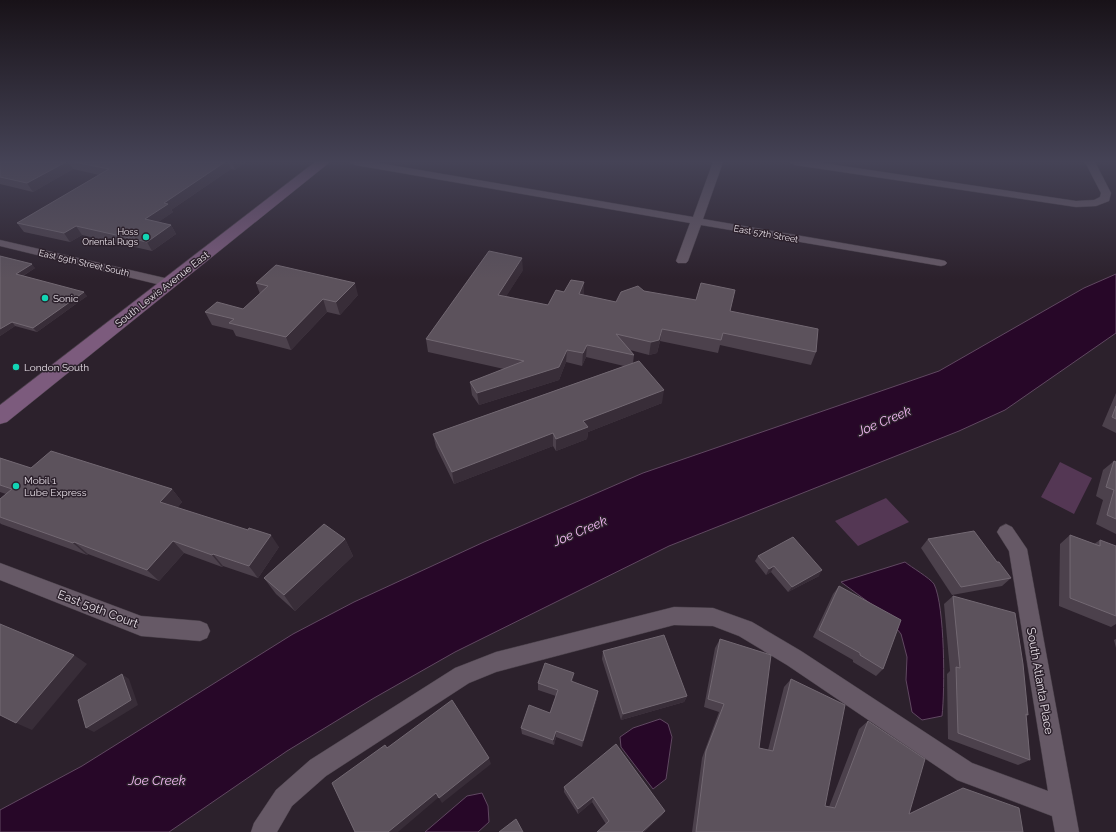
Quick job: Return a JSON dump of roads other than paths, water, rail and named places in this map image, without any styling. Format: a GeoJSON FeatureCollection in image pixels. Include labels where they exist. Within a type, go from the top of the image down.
{"type":"FeatureCollection","features":[{"type":"Feature","properties":{"kind":"main road","name":"South Lewis Avenue East"},"geometry":{"type":"LineString","coordinates":[[0,416],[274,201]]}},
{"type":"Feature","properties":{"kind":"street","name":"East 57th Street"},"geometry":{"type":"LineString","coordinates":[[576,201],[941,263]]}},
{"type":"Feature","properties":{"kind":"street"},"geometry":{"type":"LineString","coordinates":[[682,261],[704,201]]}},
{"type":"Feature","properties":{"kind":"street"},"geometry":{"type":"LineString","coordinates":[[1055,201],[1076,204],[1090,204],[1098,201]]}},
{"type":"Feature","properties":{"kind":"street","name":"East 59th Street South"},"geometry":{"type":"LineString","coordinates":[[0,243],[169,283]]}},
{"type":"Feature","properties":{"kind":"street","name":"South Atlanta Place"},"geometry":{"type":"LineString","coordinates":[[1006,532],[1018,549],[1067,832]]}},
{"type":"Feature","properties":{"kind":"street","name":"East 59th Court"},"geometry":{"type":"LineString","coordinates":[[0,571],[141,626],[200,631]]}},
{"type":"Feature","properties":{"kind":"street"},"geometry":{"type":"LineString","coordinates":[[263,832],[284,798],[318,768],[462,675],[496,662],[674,616],[713,617],[745,629],[794,658],[965,772],[1063,808]]}},
{"type":"Feature","properties":{"kind":"water","name":"Joe Creek"},"geometry":{"type":"Polygon","coordinates":[[[1116,274],[1116,333],[1005,410],[959,431],[669,546],[455,652],[374,698],[287,751],[169,832],[0,832],[0,810],[82,766],[293,634],[354,602],[484,542],[643,473],[939,371],[1084,288],[1116,274]]]}},
{"type":"Feature","properties":{"kind":"water"},"geometry":{"type":"Polygon","coordinates":[[[905,562],[934,584],[938,595],[940,610],[944,669],[942,716],[922,720],[912,712],[906,680],[907,657],[901,634],[886,615],[841,582],[905,562]]]}},
{"type":"Feature","properties":{"kind":"water"},"geometry":{"type":"Polygon","coordinates":[[[660,719],[668,724],[672,737],[666,779],[653,789],[621,747],[620,737],[633,728],[660,719]]]}},
{"type":"Feature","properties":{"kind":"water"},"geometry":{"type":"Polygon","coordinates":[[[482,793],[488,806],[489,822],[478,832],[425,832],[467,796],[482,793]]]}},
{"type":"Feature","properties":{"kind":"place","name":"Hoss Oriental Rugs"},"geometry":{"type":"Point","coordinates":[146,237]}},
{"type":"Feature","properties":{"kind":"place","name":"Sonic"},"geometry":{"type":"Point","coordinates":[45,298]}},
{"type":"Feature","properties":{"kind":"place","name":"London South"},"geometry":{"type":"Point","coordinates":[16,367]}},
{"type":"Feature","properties":{"kind":"place","name":"Mobil 1 Lube Express"},"geometry":{"type":"Point","coordinates":[16,486]}}]}
